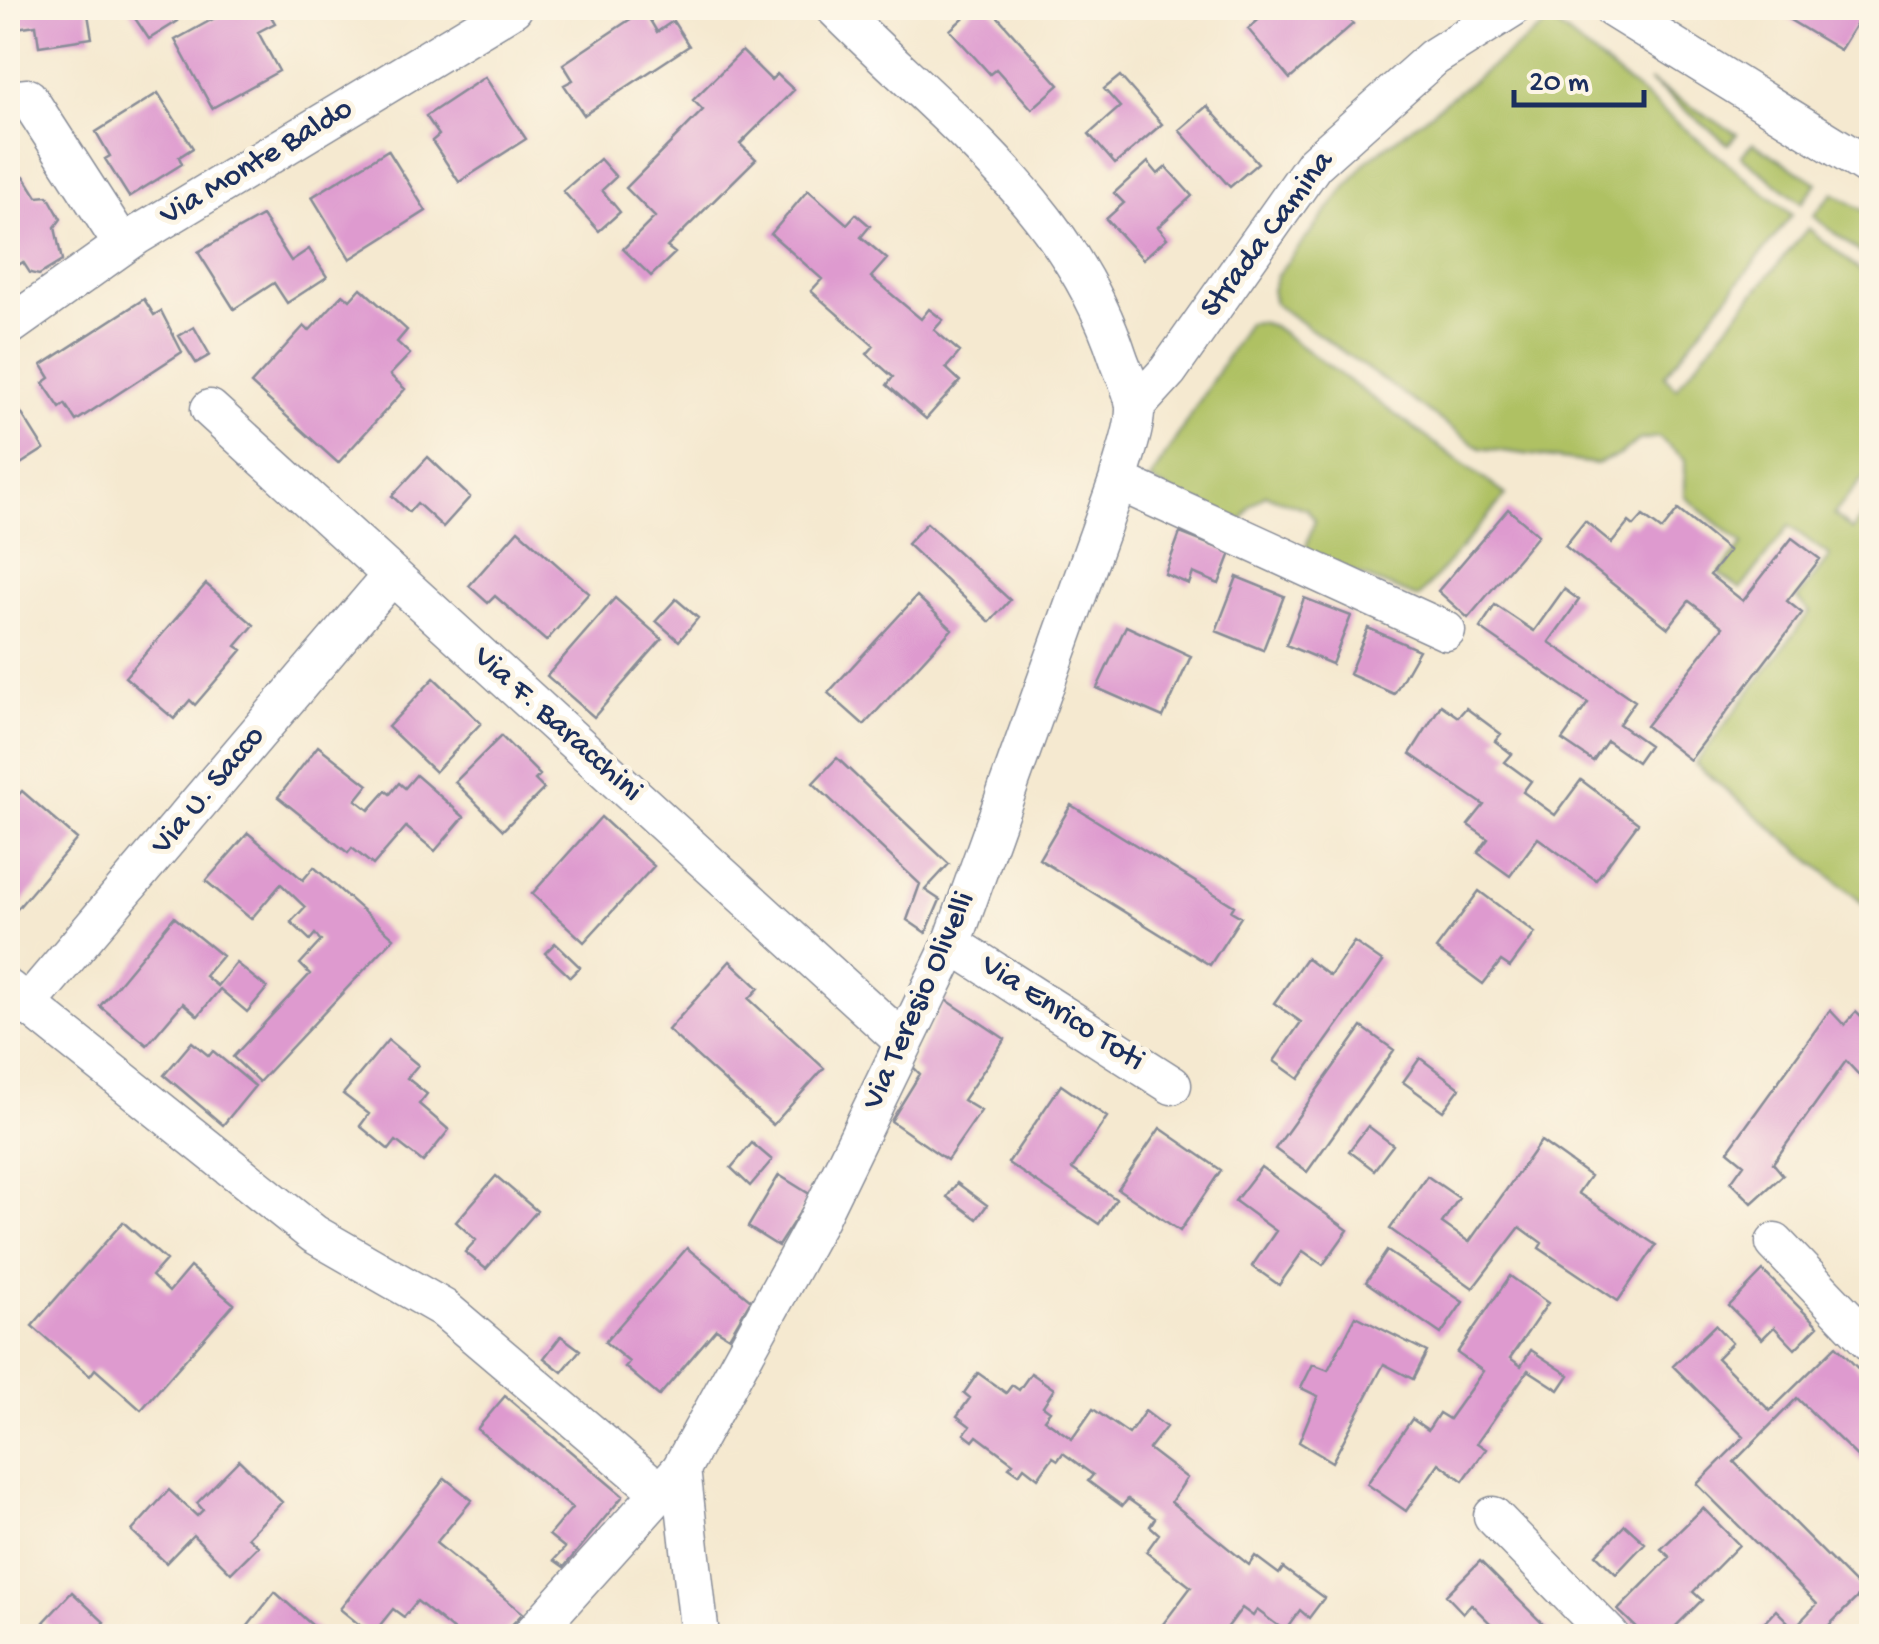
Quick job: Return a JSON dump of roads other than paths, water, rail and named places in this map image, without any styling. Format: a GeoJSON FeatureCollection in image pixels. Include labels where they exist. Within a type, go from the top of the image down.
{"type":"FeatureCollection","features":[{"type":"Feature","properties":{"kind":"street","name":"Via Monte Baldo"},"geometry":{"type":"LineString","coordinates":[[8,327],[124,245],[513,8]]}},
{"type":"Feature","properties":{"kind":"street"},"geometry":{"type":"LineString","coordinates":[[835,8],[993,158],[1041,210],[1074,258],[1109,327],[1135,407]]}},
{"type":"Feature","properties":{"kind":"street","name":"Strada Camina"},"geometry":{"type":"LineString","coordinates":[[1135,407],[1168,371],[1314,164],[1434,57],[1512,8]]}},
{"type":"Feature","properties":{"kind":"street"},"geometry":{"type":"LineString","coordinates":[[1612,8],[1872,169]]}},
{"type":"Feature","properties":{"kind":"street"},"geometry":{"type":"LineString","coordinates":[[8,100],[28,98],[124,245]]}},
{"type":"Feature","properties":{"kind":"street","name":"Via Teresio Olivelli"},"geometry":{"type":"LineString","coordinates":[[531,1636],[670,1480],[818,1220],[952,944],[1118,481],[1135,407]]}},
{"type":"Feature","properties":{"kind":"street","name":"Via F. Baracchini"},"geometry":{"type":"LineString","coordinates":[[210,409],[904,1042]]}},
{"type":"Feature","properties":{"kind":"street"},"geometry":{"type":"LineString","coordinates":[[1118,481],[1446,632]]}},
{"type":"Feature","properties":{"kind":"street","name":"Via U. Sacco"},"geometry":{"type":"LineString","coordinates":[[16,998],[392,574]]}},
{"type":"Feature","properties":{"kind":"street","name":"Via Enrico Toti"},"geometry":{"type":"LineString","coordinates":[[952,944],[1172,1085]]}},
{"type":"Feature","properties":{"kind":"street"},"geometry":{"type":"LineString","coordinates":[[16,998],[314,1234],[443,1308],[670,1480],[700,1636]]}},
{"type":"Feature","properties":{"kind":"street"},"geometry":{"type":"LineString","coordinates":[[1775,1243],[1872,1344]]}},
{"type":"Feature","properties":{"kind":"street"},"geometry":{"type":"LineString","coordinates":[[1493,1516],[1610,1636]]}}]}
